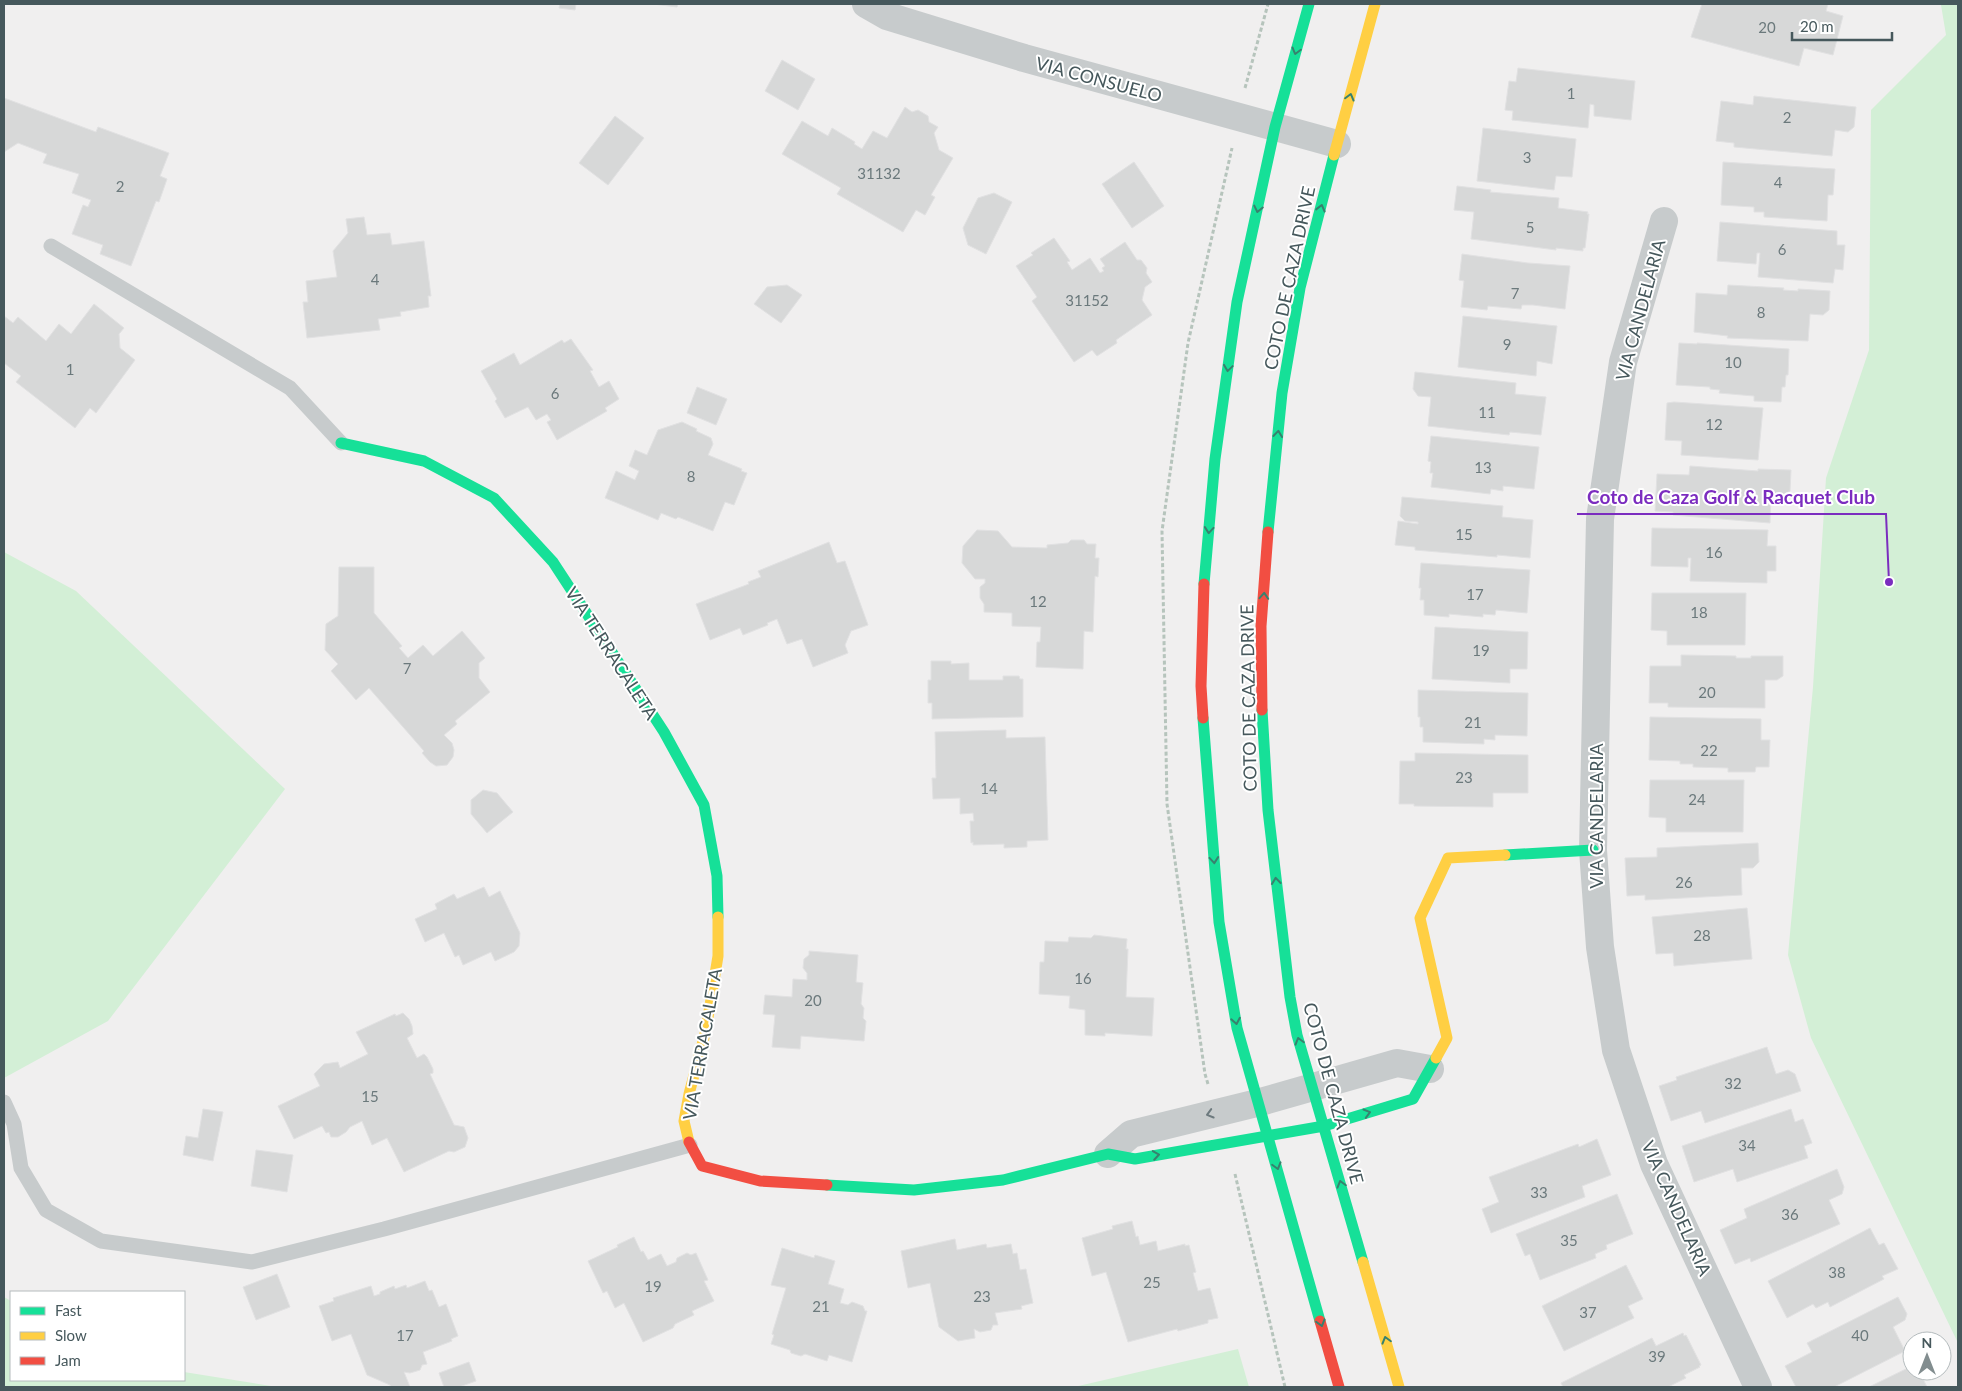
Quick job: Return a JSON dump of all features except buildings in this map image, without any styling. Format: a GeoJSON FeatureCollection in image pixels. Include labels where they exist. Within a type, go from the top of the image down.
{"type":"FeatureCollection","features":[{"type":"Feature","properties":{"kind":"main road"},"geometry":{"type":"LineString","coordinates":[[1309,4],[1275,127],[1237,302],[1215,458],[1204,581],[1201,686],[1209,811],[1219,922],[1237,1028],[1339,1387]]}},
{"type":"Feature","properties":{"kind":"main road","name":"COTO DE CAZA DRIVE"},"geometry":{"type":"LineString","coordinates":[[1375,4],[1300,288],[1282,393],[1270,507],[1261,626],[1262,711],[1270,828],[1296,1035],[1399,1387]]}},
{"type":"Feature","properties":{"kind":"main road","name":"VIA TERRACALETA"},"geometry":{"type":"LineString","coordinates":[[341,442],[424,461],[494,498],[553,562],[664,732],[704,805],[717,876],[718,956],[706,1030],[684,1121],[690,1145],[702,1166],[760,1181],[914,1190],[1003,1180],[1108,1154],[1135,1159],[1269,1137],[1324,1126],[1413,1099],[1447,1038],[1420,918],[1448,858],[1593,850]]}},
{"type":"Feature","properties":{"kind":"street","name":"VIA CONSUELO"},"geometry":{"type":"LineString","coordinates":[[866,4],[887,16],[1024,58],[1337,144]]}},
{"type":"Feature","properties":{"kind":"street","name":"VIA CANDELARIA"},"geometry":{"type":"LineString","coordinates":[[1664,221],[1623,362],[1600,519],[1593,850],[1600,947],[1616,1050],[1654,1164],[1758,1387]]}},
{"type":"Feature","properties":{"kind":"street","name":"VIA TERRACALETA"},"geometry":{"type":"LineString","coordinates":[[1108,1154],[1131,1134],[1257,1103],[1397,1063],[1430,1069]]}},
{"type":"Feature","properties":{"kind":"lane"},"geometry":{"type":"LineString","coordinates":[[51,246],[290,388],[341,442]]}},
{"type":"Feature","properties":{"kind":"lane"},"geometry":{"type":"LineString","coordinates":[[4,1102],[14,1124],[21,1168],[46,1210],[102,1242],[252,1262],[384,1229],[690,1145]]}},
{"type":"Feature","properties":{"kind":"green space"},"geometry":{"type":"Polygon","coordinates":[[[1958,4],[1958,1343],[1811,1038],[1788,955],[1813,687],[1826,478],[1869,350],[1871,110],[1946,35],[1941,5],[1958,4]]]}},
{"type":"Feature","properties":{"kind":"green space"},"geometry":{"type":"Polygon","coordinates":[[[4,552],[76,591],[285,789],[108,1021],[4,1078],[4,552]]]}},
{"type":"Feature","properties":{"kind":"green space"},"geometry":{"type":"Polygon","coordinates":[[[4,1297],[10,1300],[10,1381],[185,1381],[185,1372],[277,1387],[4,1387],[4,1297]]]}},
{"type":"Feature","properties":{"kind":"green space"},"geometry":{"type":"Polygon","coordinates":[[[1238,1349],[1249,1387],[1074,1387],[1238,1349]]]}},
{"type":"Feature","properties":{"kind":"traffic: fast"},"geometry":{"type":"LineString","coordinates":[[1204,584],[1215,459],[1237,302],[1275,127],[1309,4]]}},
{"type":"Feature","properties":{"kind":"traffic: fast"},"geometry":{"type":"LineString","coordinates":[[1268,532],[1282,393],[1300,288],[1334,155]]}},
{"type":"Feature","properties":{"kind":"traffic: fast"},"geometry":{"type":"LineString","coordinates":[[341,443],[424,461],[494,498],[553,562],[664,732],[704,805],[717,876],[718,917]]}},
{"type":"Feature","properties":{"kind":"traffic: fast"},"geometry":{"type":"LineString","coordinates":[[1262,710],[1268,810],[1290,997],[1297,1035],[1363,1262]]}},
{"type":"Feature","properties":{"kind":"traffic: fast"},"geometry":{"type":"LineString","coordinates":[[1203,718],[1219,922],[1237,1028],[1320,1321]]}},
{"type":"Feature","properties":{"kind":"traffic: fast"},"geometry":{"type":"LineString","coordinates":[[1505,855],[1593,850]]}},
{"type":"Feature","properties":{"kind":"traffic: fast"},"geometry":{"type":"LineString","coordinates":[[827,1185],[914,1190],[1003,1180],[1108,1154],[1135,1159],[1324,1126],[1413,1099],[1436,1058]]}},
{"type":"Feature","properties":{"kind":"traffic: slow"},"geometry":{"type":"LineString","coordinates":[[1334,155],[1375,4]]}},
{"type":"Feature","properties":{"kind":"traffic: slow"},"geometry":{"type":"LineString","coordinates":[[1436,1058],[1447,1038],[1420,918],[1448,858],[1505,855]]}},
{"type":"Feature","properties":{"kind":"traffic: slow"},"geometry":{"type":"LineString","coordinates":[[689,1142],[684,1121],[706,1030],[718,956],[718,917]]}},
{"type":"Feature","properties":{"kind":"traffic: slow"},"geometry":{"type":"LineString","coordinates":[[1363,1262],[1399,1387]]}},
{"type":"Feature","properties":{"kind":"traffic: jam"},"geometry":{"type":"LineString","coordinates":[[1262,710],[1261,626],[1268,532]]}},
{"type":"Feature","properties":{"kind":"traffic: jam"},"geometry":{"type":"LineString","coordinates":[[1203,718],[1201,686],[1204,584]]}},
{"type":"Feature","properties":{"kind":"traffic: jam"},"geometry":{"type":"LineString","coordinates":[[689,1142],[702,1166],[760,1181],[827,1185]]}},
{"type":"Feature","properties":{"kind":"traffic: jam"},"geometry":{"type":"LineString","coordinates":[[1320,1321],[1339,1387]]}},
{"type":"Feature","properties":{"kind":"place","name":"Coto de Caza Golf & Racquet Club"},"geometry":{"type":"Point","coordinates":[1889,582]}}]}
